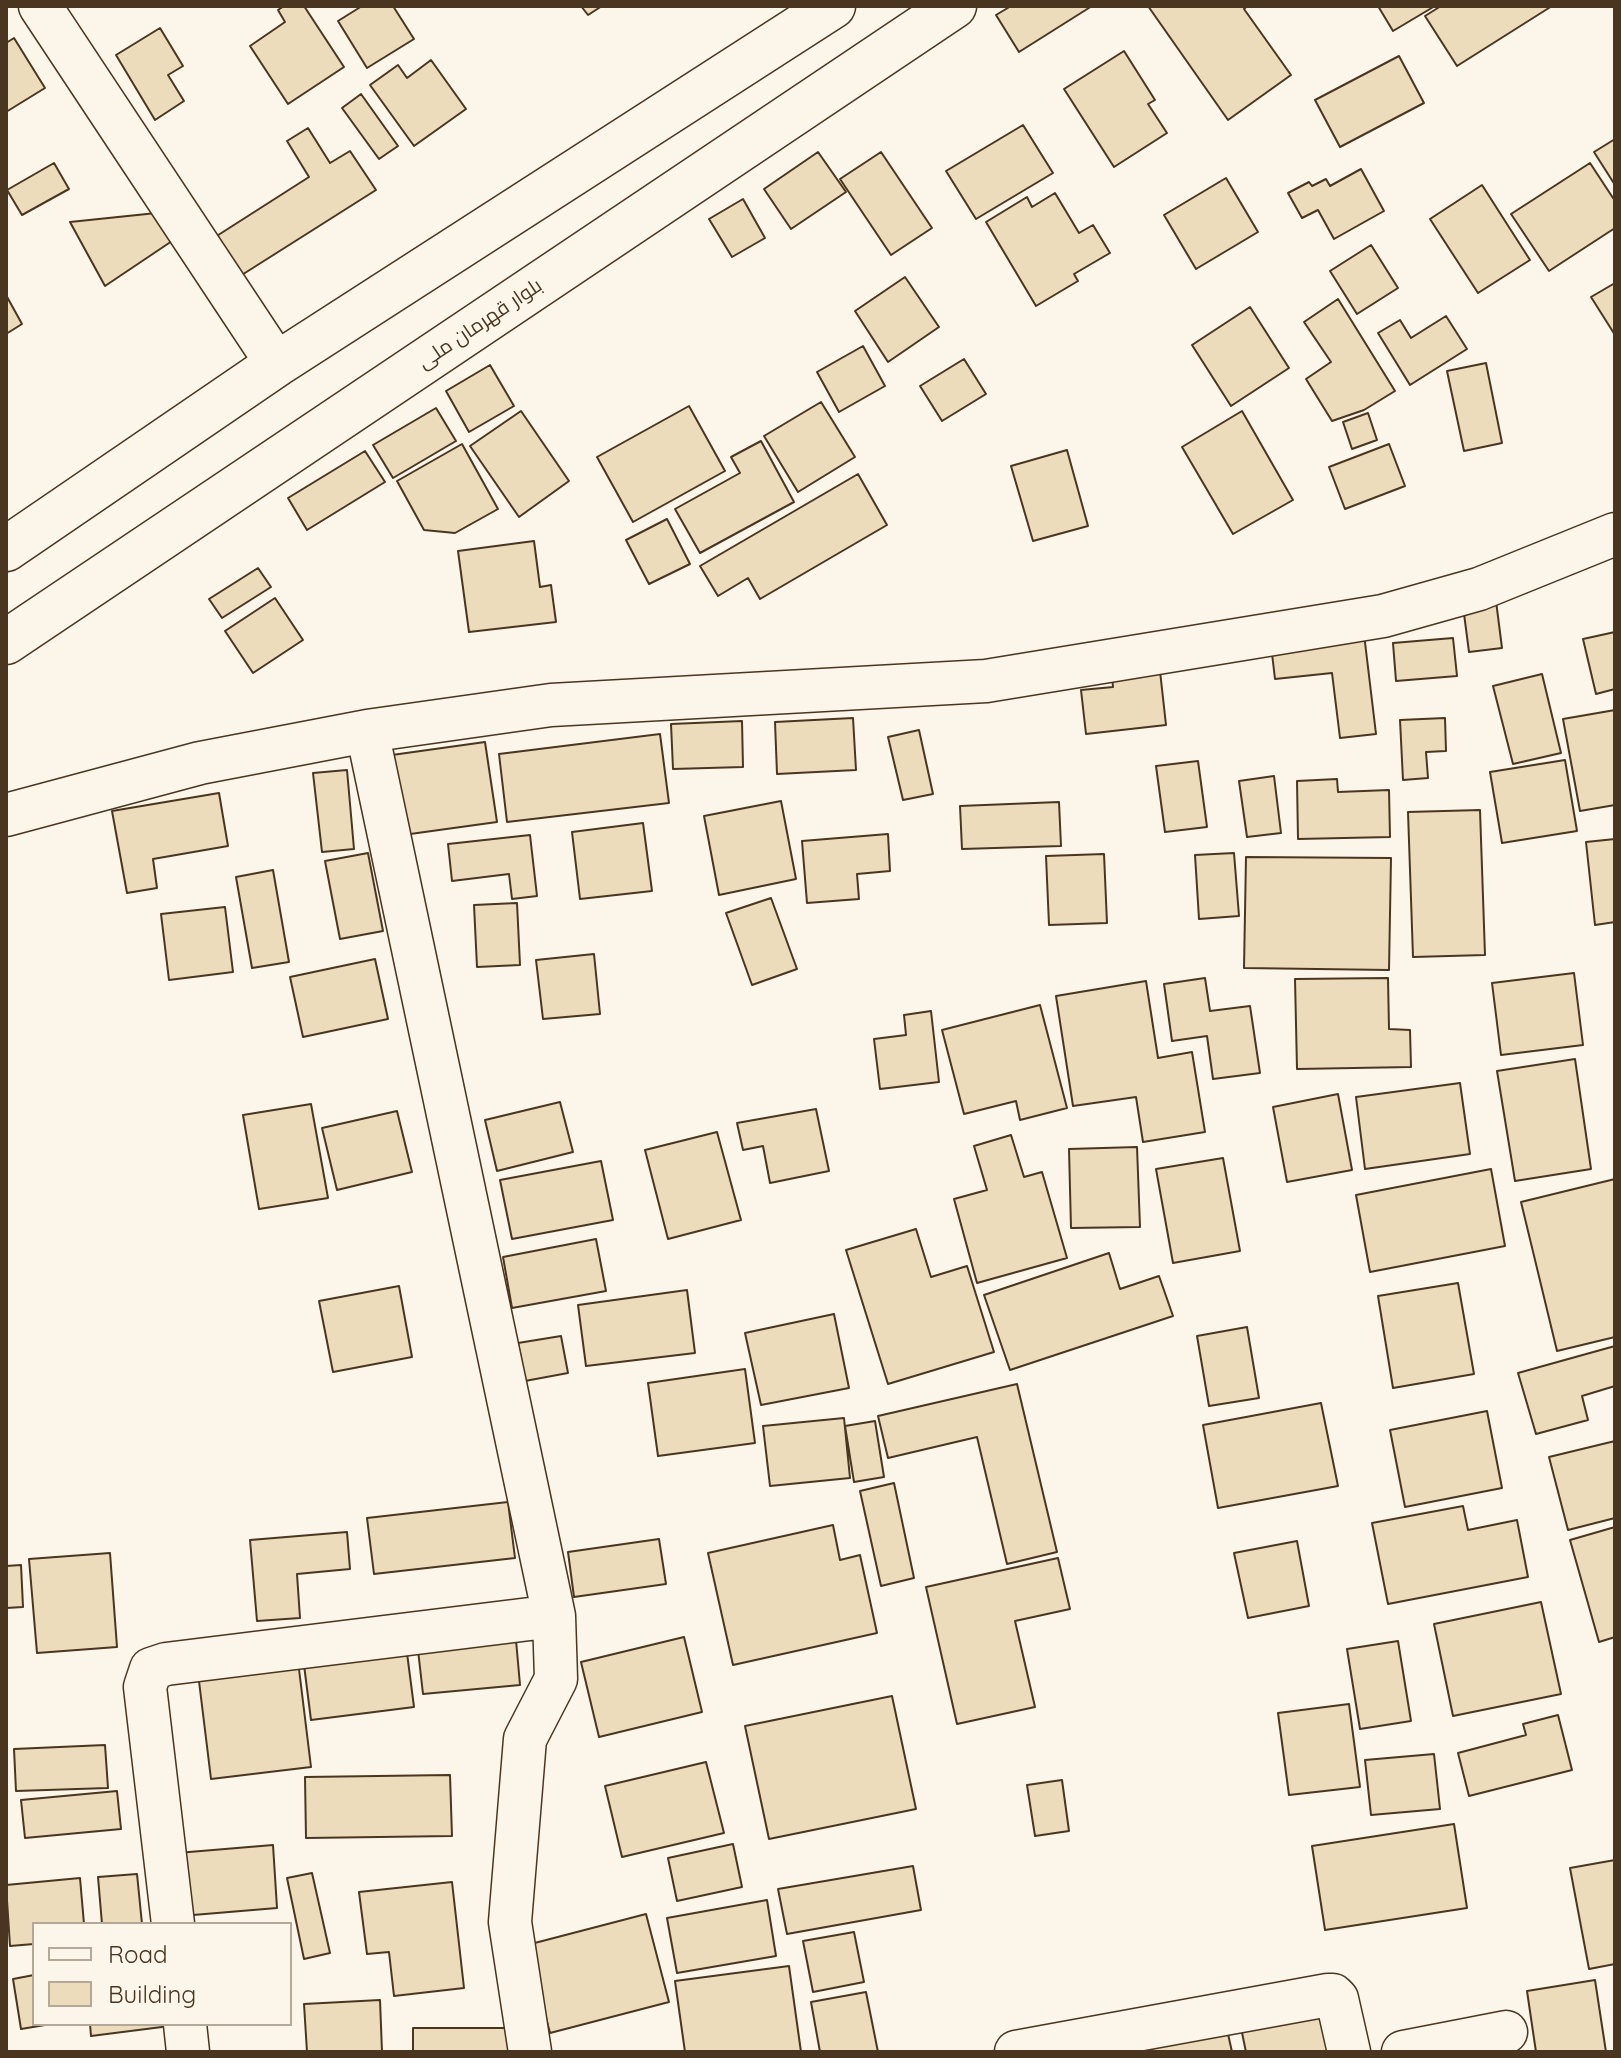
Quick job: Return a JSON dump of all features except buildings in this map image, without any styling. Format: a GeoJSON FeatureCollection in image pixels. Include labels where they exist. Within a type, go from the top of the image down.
{"type":"FeatureCollection","features":[{"type":"Feature","properties":{"kind":"highway"},"geometry":{"type":"LineString","coordinates":[[6,549],[277,364],[833,6]]}},
{"type":"Feature","properties":{"kind":"highway","name":"بلوار قهرمان ملی"},"geometry":{"type":"LineString","coordinates":[[6,642],[954,6]]}},
{"type":"Feature","properties":{"kind":"street"},"geometry":{"type":"LineString","coordinates":[[40,6],[277,364]]}},
{"type":"Feature","properties":{"kind":"street"},"geometry":{"type":"LineString","coordinates":[[6,815],[200,763],[367,731],[551,705],[986,681],[1383,616],[1479,589],[1615,534]]}},
{"type":"Feature","properties":{"kind":"street"},"geometry":{"type":"LineString","coordinates":[[367,731],[554,1616],[556,1679],[525,1739],[510,1922],[530,2052]]}},
{"type":"Feature","properties":{"kind":"street"},"geometry":{"type":"LineString","coordinates":[[173,1922],[145,1687],[151,1669],[166,1664],[554,1616]]}},
{"type":"Feature","properties":{"kind":"street"},"geometry":{"type":"LineString","coordinates":[[1016,2052],[1328,1995],[1337,1999],[1349,2052]]}},
{"type":"Feature","properties":{"kind":"street"},"geometry":{"type":"LineString","coordinates":[[185,2026],[188,2052]]}},
{"type":"Feature","properties":{"kind":"street"},"geometry":{"type":"LineString","coordinates":[[1403,2052],[1506,2032]]}}]}
